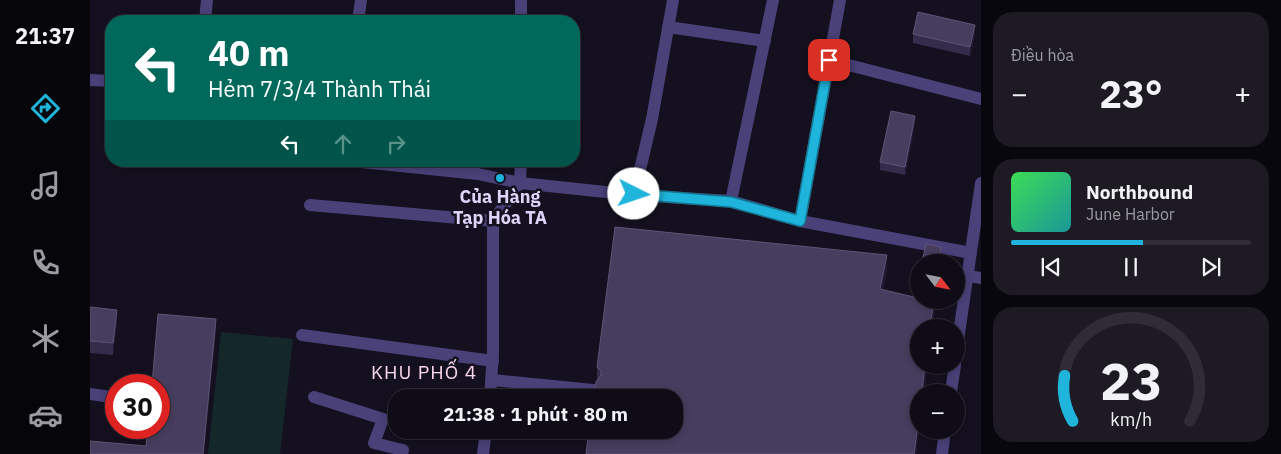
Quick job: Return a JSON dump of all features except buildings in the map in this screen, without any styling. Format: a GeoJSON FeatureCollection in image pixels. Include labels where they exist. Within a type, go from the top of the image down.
{"type":"FeatureCollection","features":[{"type":"Feature","properties":{"kind":"street"},"geometry":{"type":"LineString","coordinates":[[206,15],[207,0]]}},
{"type":"Feature","properties":{"kind":"street"},"geometry":{"type":"LineString","coordinates":[[359,15],[361,0]]}},
{"type":"Feature","properties":{"kind":"street"},"geometry":{"type":"LineString","coordinates":[[521,0],[521,15]]}},
{"type":"Feature","properties":{"kind":"street"},"geometry":{"type":"LineString","coordinates":[[634,194],[652,118],[673,0]]}},
{"type":"Feature","properties":{"kind":"street"},"geometry":{"type":"LineString","coordinates":[[731,202],[773,0]]}},
{"type":"Feature","properties":{"kind":"street"},"geometry":{"type":"LineString","coordinates":[[800,221],[840,0]]}},
{"type":"Feature","properties":{"kind":"street"},"geometry":{"type":"LineString","coordinates":[[668,26],[765,41]]}},
{"type":"Feature","properties":{"kind":"street"},"geometry":{"type":"LineString","coordinates":[[829,60],[981,99]]}},
{"type":"Feature","properties":{"kind":"street"},"geometry":{"type":"LineString","coordinates":[[90,80],[105,81]]}},
{"type":"Feature","properties":{"kind":"street"},"geometry":{"type":"LineString","coordinates":[[410,167],[478,174],[520,182],[731,202],[800,221],[971,253]]}},
{"type":"Feature","properties":{"kind":"street"},"geometry":{"type":"LineString","coordinates":[[491,389],[493,361],[492,221],[520,182],[520,167]]}},
{"type":"Feature","properties":{"kind":"street"},"geometry":{"type":"LineString","coordinates":[[961,319],[981,183]]}},
{"type":"Feature","properties":{"kind":"street"},"geometry":{"type":"LineString","coordinates":[[310,205],[492,221]]}},
{"type":"Feature","properties":{"kind":"street"},"geometry":{"type":"LineString","coordinates":[[968,276],[981,278]]}},
{"type":"Feature","properties":{"kind":"street"},"geometry":{"type":"LineString","coordinates":[[302,334],[493,361]]}},
{"type":"Feature","properties":{"kind":"street"},"geometry":{"type":"LineString","coordinates":[[492,380],[584,389]]}},
{"type":"Feature","properties":{"kind":"street"},"geometry":{"type":"LineString","coordinates":[[90,394],[105,396]]}},
{"type":"Feature","properties":{"kind":"street"},"geometry":{"type":"LineString","coordinates":[[314,397],[383,419],[374,443],[403,450],[402,454]]}},
{"type":"Feature","properties":{"kind":"street"},"geometry":{"type":"LineString","coordinates":[[482,454],[484,439]]}},
{"type":"Feature","properties":{"kind":"street"},"geometry":{"type":"LineString","coordinates":[[942,454],[944,439]]}},
{"type":"Feature","properties":{"kind":"green space"},"geometry":{"type":"Polygon","coordinates":[[[221,332],[293,339],[280,454],[208,454],[221,332]]]}},
{"type":"Feature","properties":{"kind":"place","name":"Của Hàng Tạp Hóa TA"},"geometry":{"type":"Point","coordinates":[500,178]}},
{"type":"Feature","properties":{"kind":"district","name":"KHU PHỐ 4"},"geometry":{"type":"Point","coordinates":[424,372]}},
{"type":"Feature","properties":{"kind":"route"},"geometry":{"type":"LineString","coordinates":[[634,194],[731,202],[800,221],[829,60]]}}]}
